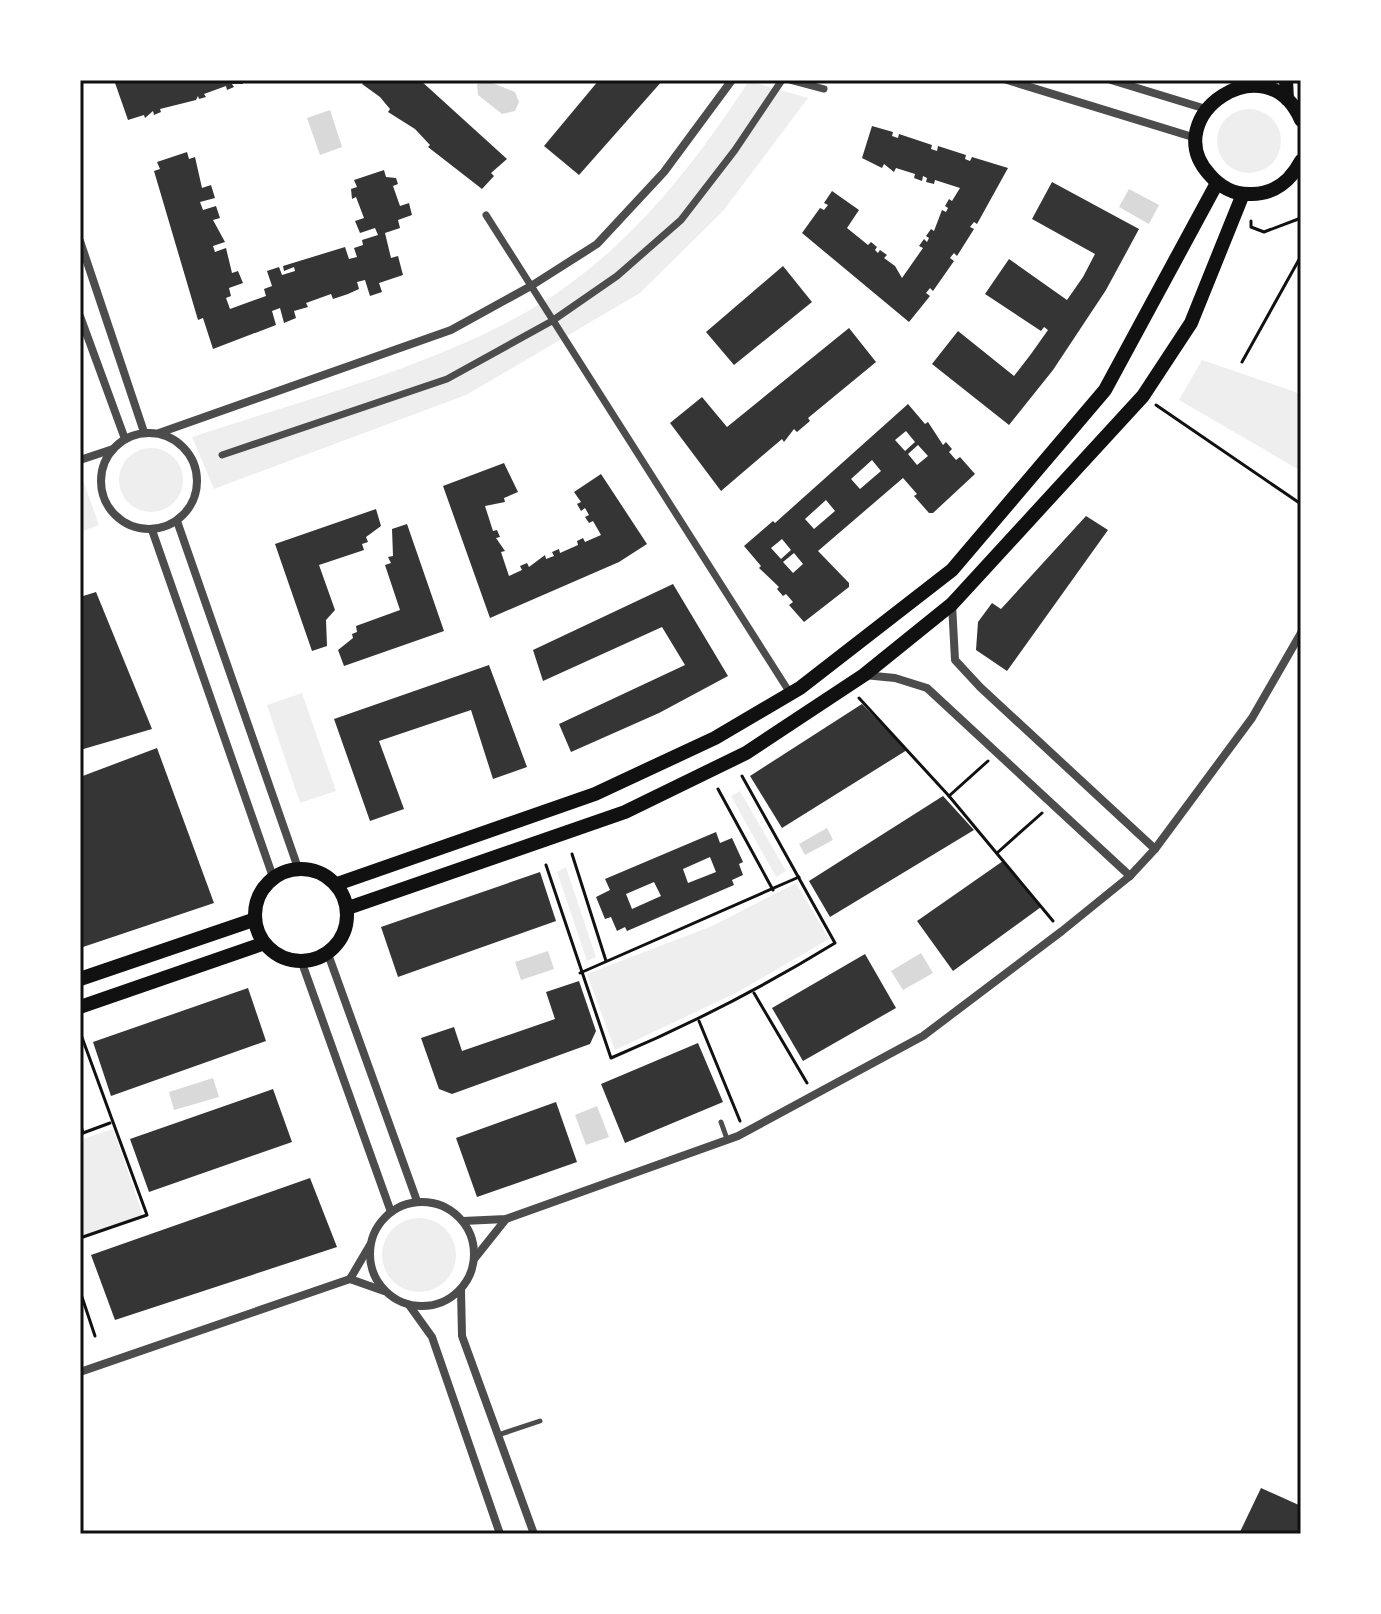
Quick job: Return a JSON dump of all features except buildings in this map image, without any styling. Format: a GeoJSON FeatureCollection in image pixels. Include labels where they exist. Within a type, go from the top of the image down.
{"type":"FeatureCollection","features":[{"type":"Feature","properties":{"kind":"main road"},"geometry":{"type":"LineString","coordinates":[[1286,80],[1287,99]]}},
{"type":"Feature","properties":{"kind":"main road"},"geometry":{"type":"LineString","coordinates":[[1301,120],[1287,99],[1260,83],[1229,90],[1206,109],[1196,138],[1205,171],[1217,183],[1243,194],[1272,191],[1285,183],[1301,161]]}},
{"type":"Feature","properties":{"kind":"main road"},"geometry":{"type":"LineString","coordinates":[[337,884],[548,812],[640,775],[791,695],[952,570],[1105,390],[1217,183]]}},
{"type":"Feature","properties":{"kind":"main road"},"geometry":{"type":"LineString","coordinates":[[348,908],[625,812],[746,753],[864,675],[952,604],[1143,396],[1191,323],[1243,194]]}},
{"type":"Feature","properties":{"kind":"main road"},"geometry":{"type":"LineString","coordinates":[[298,868],[322,873],[337,884],[348,908],[343,937],[328,954],[302,963],[262,944],[253,920],[256,898],[273,877],[298,868]]}},
{"type":"Feature","properties":{"kind":"main road"},"geometry":{"type":"LineString","coordinates":[[80,979],[253,920]]}},
{"type":"Feature","properties":{"kind":"main road"},"geometry":{"type":"LineString","coordinates":[[80,1007],[262,944]]}},
{"type":"Feature","properties":{"kind":"street"},"geometry":{"type":"LineString","coordinates":[[80,460],[144,432],[159,433],[451,330],[531,286],[597,244],[664,172],[732,80]]}},
{"type":"Feature","properties":{"kind":"street"},"geometry":{"type":"LineString","coordinates":[[222,455],[447,379],[552,321],[617,276],[681,220],[735,150],[782,80]]}},
{"type":"Feature","properties":{"kind":"street"},"geometry":{"type":"LineString","coordinates":[[790,80],[824,89]]}},
{"type":"Feature","properties":{"kind":"street"},"geometry":{"type":"LineString","coordinates":[[1007,80],[1196,138]]}},
{"type":"Feature","properties":{"kind":"street"},"geometry":{"type":"LineString","coordinates":[[1111,80],[1206,109]]}},
{"type":"Feature","properties":{"kind":"street"},"geometry":{"type":"LineString","coordinates":[[486,215],[791,695]]}},
{"type":"Feature","properties":{"kind":"street"},"geometry":{"type":"LineString","coordinates":[[80,241],[144,432]]}},
{"type":"Feature","properties":{"kind":"street"},"geometry":{"type":"LineString","coordinates":[[80,316],[125,439]]}},
{"type":"Feature","properties":{"kind":"street"},"geometry":{"type":"LineString","coordinates":[[113,448],[102,471],[103,496],[114,514],[136,528],[152,530],[177,521],[190,509],[199,480],[185,447],[159,433]]}},
{"type":"Feature","properties":{"kind":"street"},"geometry":{"type":"LineString","coordinates":[[177,521],[298,868]]}},
{"type":"Feature","properties":{"kind":"street"},"geometry":{"type":"LineString","coordinates":[[152,530],[273,877]]}},
{"type":"Feature","properties":{"kind":"street"},"geometry":{"type":"LineString","coordinates":[[952,604],[955,660],[980,687],[1155,849]]}},
{"type":"Feature","properties":{"kind":"street"},"geometry":{"type":"LineString","coordinates":[[463,1221],[506,1219],[728,1140],[923,1036],[1130,876],[1155,849],[1252,718],[1301,633]]}},
{"type":"Feature","properties":{"kind":"street"},"geometry":{"type":"LineString","coordinates":[[864,675],[895,678],[927,688],[1130,876]]}},
{"type":"Feature","properties":{"kind":"street"},"geometry":{"type":"LineString","coordinates":[[328,954],[417,1201]]}},
{"type":"Feature","properties":{"kind":"street"},"geometry":{"type":"LineString","coordinates":[[302,963],[391,1212]]}},
{"type":"Feature","properties":{"kind":"street"},"geometry":{"type":"LineString","coordinates":[[350,1279],[378,1225],[391,1212],[417,1201],[440,1204],[463,1221],[473,1239],[475,1258],[471,1276],[461,1290],[436,1305],[409,1305]]}},
{"type":"Feature","properties":{"kind":"street"},"geometry":{"type":"LineString","coordinates":[[475,1258],[506,1219]]}},
{"type":"Feature","properties":{"kind":"street"},"geometry":{"type":"LineString","coordinates":[[370,1245],[372,1270],[384,1291]]}},
{"type":"Feature","properties":{"kind":"street"},"geometry":{"type":"LineString","coordinates":[[80,1372],[350,1279],[384,1291],[409,1305],[432,1337],[500,1534]]}},
{"type":"Feature","properties":{"kind":"street"},"geometry":{"type":"LineString","coordinates":[[461,1290],[462,1336],[534,1534]]}},
{"type":"Feature","properties":{"kind":"lane"},"geometry":{"type":"LineString","coordinates":[[721,1122],[728,1140]]}},
{"type":"Feature","properties":{"kind":"lane"},"geometry":{"type":"LineString","coordinates":[[498,1435],[540,1421]]}},
{"type":"Feature","properties":{"kind":"path"},"geometry":{"type":"LineString","coordinates":[[1251,216],[1251,227],[1264,232],[1301,218]]}},
{"type":"Feature","properties":{"kind":"path"},"geometry":{"type":"LineString","coordinates":[[1242,362],[1301,256]]}},
{"type":"Feature","properties":{"kind":"path"},"geometry":{"type":"LineString","coordinates":[[1143,396],[1301,504]]}},
{"type":"Feature","properties":{"kind":"path"},"geometry":{"type":"LineString","coordinates":[[848,686],[949,796],[1062,931]]}},
{"type":"Feature","properties":{"kind":"path"},"geometry":{"type":"LineString","coordinates":[[949,796],[996,754]]}},
{"type":"Feature","properties":{"kind":"path"},"geometry":{"type":"LineString","coordinates":[[546,865],[611,1058],[699,1021],[754,993],[835,943],[742,776]]}},
{"type":"Feature","properties":{"kind":"path"},"geometry":{"type":"LineString","coordinates":[[718,789],[773,890]]}},
{"type":"Feature","properties":{"kind":"path"},"geometry":{"type":"LineString","coordinates":[[997,853],[1052,805]]}},
{"type":"Feature","properties":{"kind":"path"},"geometry":{"type":"LineString","coordinates":[[572,854],[607,962]]}},
{"type":"Feature","properties":{"kind":"path"},"geometry":{"type":"LineString","coordinates":[[580,973],[799,877]]}},
{"type":"Feature","properties":{"kind":"path"},"geometry":{"type":"LineString","coordinates":[[754,993],[814,1095]]}},
{"type":"Feature","properties":{"kind":"path"},"geometry":{"type":"LineString","coordinates":[[699,1021],[745,1133]]}},
{"type":"Feature","properties":{"kind":"path"},"geometry":{"type":"LineString","coordinates":[[80,1032],[110,1123],[147,1215],[80,1238]]}},
{"type":"Feature","properties":{"kind":"path"},"geometry":{"type":"LineString","coordinates":[[80,1123],[82,1133],[110,1123]]}},
{"type":"Feature","properties":{"kind":"path"},"geometry":{"type":"LineString","coordinates":[[80,1291],[95,1336]]}},
{"type":"Feature","properties":{"kind":"shaded area"},"geometry":{"type":"Polygon","coordinates":[[[485,80],[515,92],[519,102],[515,111],[502,114],[478,95],[477,84],[485,80]]]}},
{"type":"Feature","properties":{"kind":"shaded area"},"geometry":{"type":"Polygon","coordinates":[[[749,81],[808,98],[723,211],[640,293],[466,395],[214,489],[192,437],[426,359],[472,340],[554,295],[611,250],[662,198],[749,81]]]}},
{"type":"Feature","properties":{"kind":"shaded area"},"geometry":{"type":"Polygon","coordinates":[[[1249,109],[1267,115],[1275,123],[1281,141],[1275,159],[1267,167],[1249,173],[1231,167],[1223,159],[1217,141],[1223,123],[1231,115],[1249,109]]]}},
{"type":"Feature","properties":{"kind":"shaded area"},"geometry":{"type":"Polygon","coordinates":[[[330,110],[342,147],[320,155],[307,118],[330,110]]]}},
{"type":"Feature","properties":{"kind":"shaded area"},"geometry":{"type":"Polygon","coordinates":[[[1129,189],[1159,205],[1149,224],[1119,207],[1129,189]]]}},
{"type":"Feature","properties":{"kind":"shaded area"},"geometry":{"type":"Polygon","coordinates":[[[1202,360],[1301,394],[1301,471],[1179,400],[1202,360]]]}},
{"type":"Feature","properties":{"kind":"shaded area"},"geometry":{"type":"Polygon","coordinates":[[[151,448],[169,454],[177,462],[183,480],[177,498],[169,506],[151,512],[133,506],[125,498],[119,480],[125,462],[133,454],[151,448]]]}},
{"type":"Feature","properties":{"kind":"shaded area"},"geometry":{"type":"Polygon","coordinates":[[[80,472],[99,525],[80,532],[80,472]]]}},
{"type":"Feature","properties":{"kind":"shaded area"},"geometry":{"type":"Polygon","coordinates":[[[302,693],[336,791],[300,803],[267,705],[302,693]]]}},
{"type":"Feature","properties":{"kind":"shaded area"},"geometry":{"type":"Polygon","coordinates":[[[740,791],[786,871],[776,877],[731,796],[740,791]]]}},
{"type":"Feature","properties":{"kind":"shaded area"},"geometry":{"type":"Polygon","coordinates":[[[827,828],[833,840],[805,855],[799,844],[827,828]]]}},
{"type":"Feature","properties":{"kind":"shaded area"},"geometry":{"type":"Polygon","coordinates":[[[566,867],[596,957],[587,961],[557,872],[566,867]]]}},
{"type":"Feature","properties":{"kind":"shaded area"},"geometry":{"type":"Polygon","coordinates":[[[796,883],[829,939],[736,993],[615,1050],[587,974],[712,926],[796,883]]]}},
{"type":"Feature","properties":{"kind":"shaded area"},"geometry":{"type":"Polygon","coordinates":[[[548,951],[554,969],[521,980],[515,962],[548,951]]]}},
{"type":"Feature","properties":{"kind":"shaded area"},"geometry":{"type":"Polygon","coordinates":[[[921,953],[933,973],[903,990],[891,971],[921,953]]]}},
{"type":"Feature","properties":{"kind":"shaded area"},"geometry":{"type":"Polygon","coordinates":[[[213,1078],[219,1097],[174,1110],[169,1092],[213,1078]]]}},
{"type":"Feature","properties":{"kind":"shaded area"},"geometry":{"type":"Polygon","coordinates":[[[597,1106],[609,1137],[586,1145],[575,1115],[597,1106]]]}},
{"type":"Feature","properties":{"kind":"shaded area"},"geometry":{"type":"Polygon","coordinates":[[[113,1129],[143,1215],[80,1237],[80,1140],[113,1129]]]}},
{"type":"Feature","properties":{"kind":"shaded area"},"geometry":{"type":"Polygon","coordinates":[[[426,1218],[446,1228],[454,1241],[454,1269],[446,1282],[433,1290],[412,1292],[392,1282],[384,1269],[382,1248],[392,1228],[405,1220],[426,1218]]]}}]}
